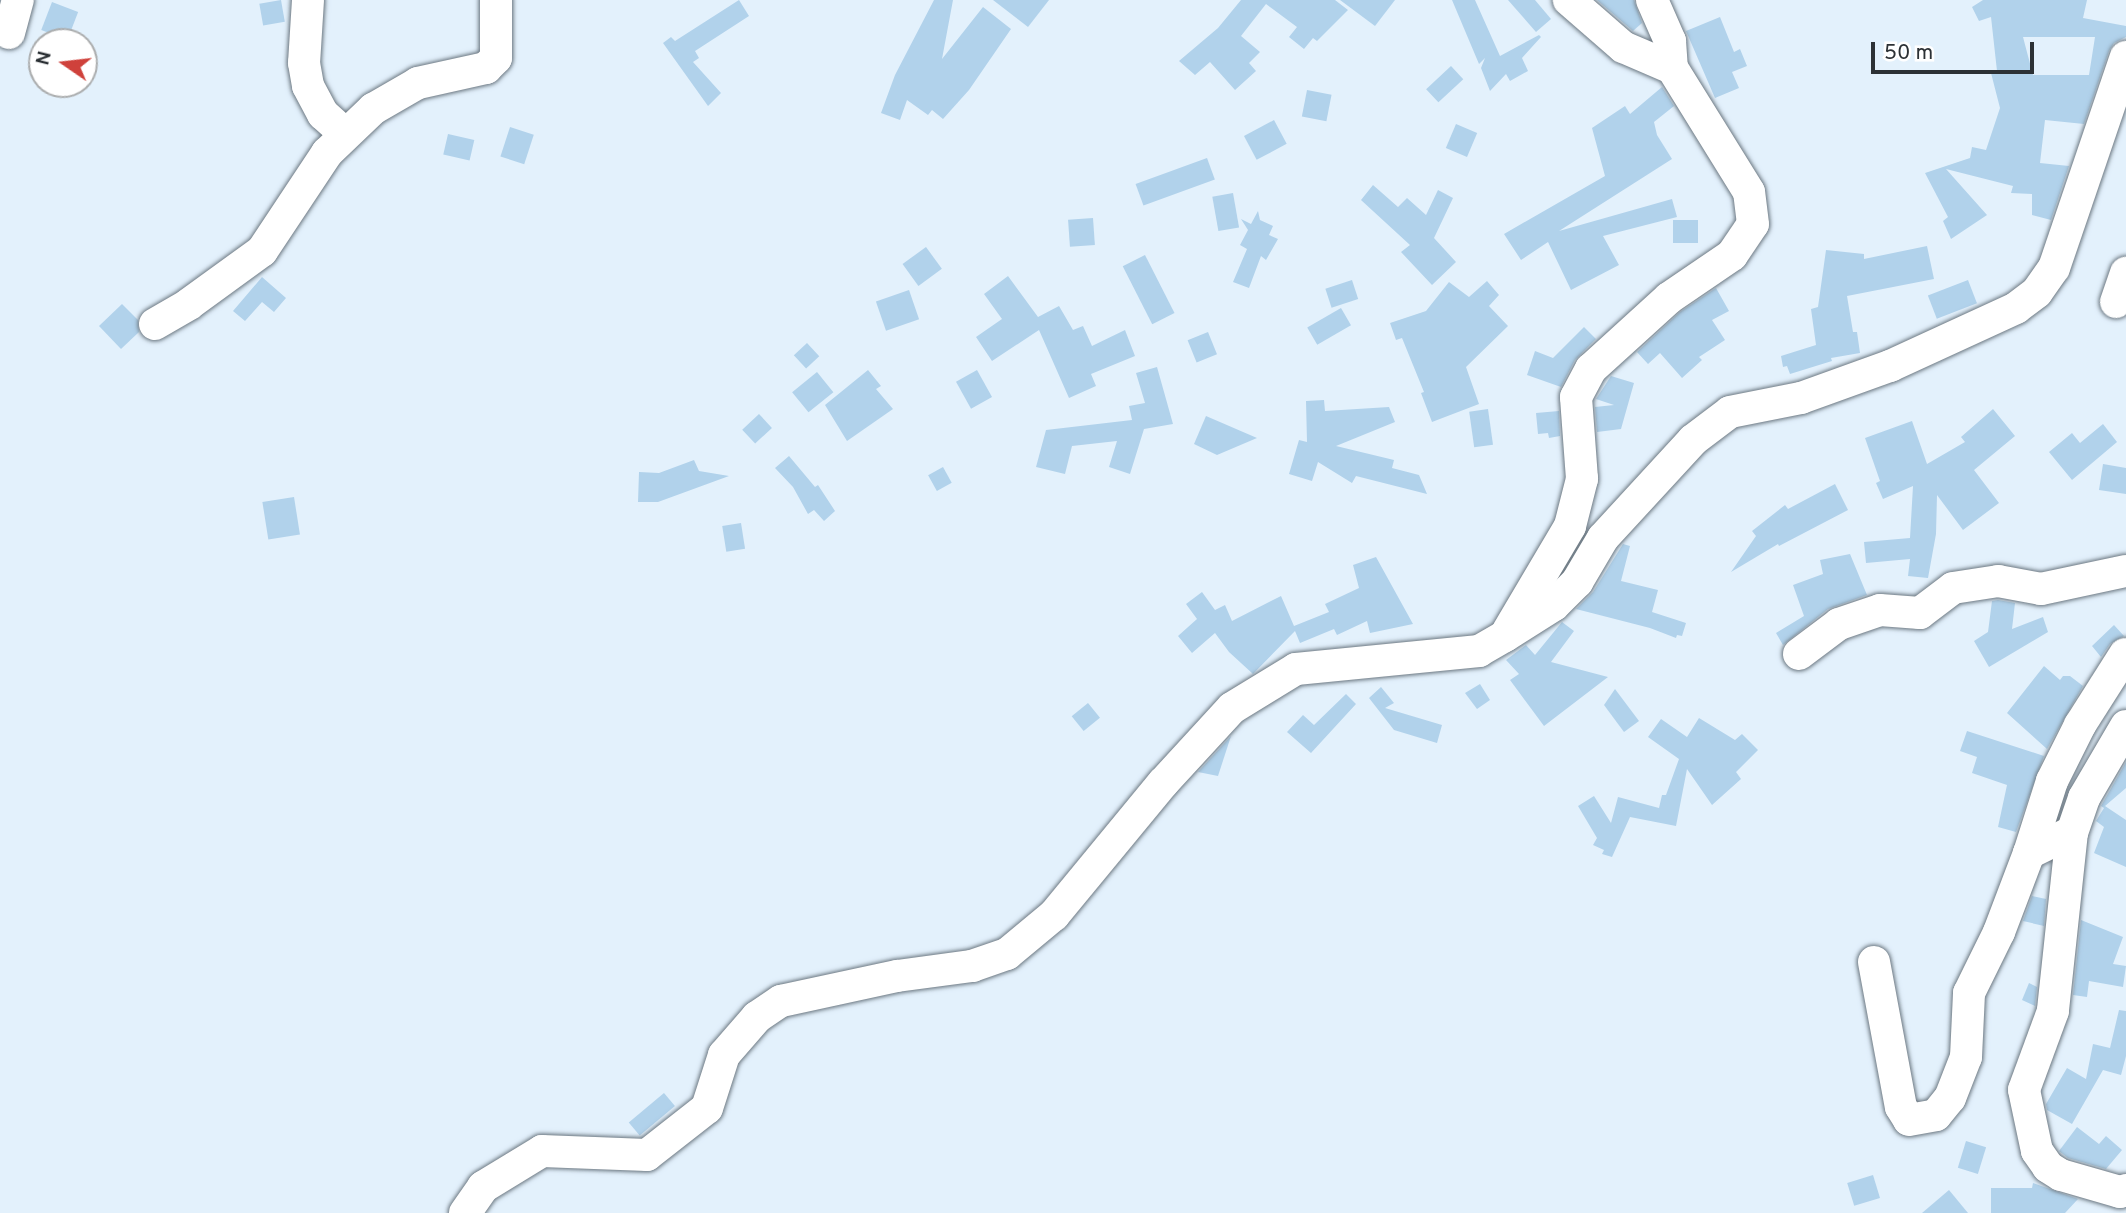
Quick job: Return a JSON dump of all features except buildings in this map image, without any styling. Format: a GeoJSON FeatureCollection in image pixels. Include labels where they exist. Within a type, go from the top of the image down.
{"type":"FeatureCollection","features":[{"type":"Feature","properties":{"kind":"street"},"geometry":{"type":"LineString","coordinates":[[9,33],[18,0]]}},
{"type":"Feature","properties":{"kind":"street"},"geometry":{"type":"LineString","coordinates":[[308,0],[304,63],[308,86],[323,114],[344,133]]}},
{"type":"Feature","properties":{"kind":"street"},"geometry":{"type":"LineString","coordinates":[[155,324],[262,251],[284,212],[344,133],[373,109],[418,83],[486,68],[496,58],[496,0]]}},
{"type":"Feature","properties":{"kind":"street"},"geometry":{"type":"LineString","coordinates":[[1569,0],[1623,47],[1672,68]]}},
{"type":"Feature","properties":{"kind":"street"},"geometry":{"type":"LineString","coordinates":[[1505,636],[1570,526],[1582,480],[1576,397],[1591,369],[1669,298],[1732,254],[1753,224],[1749,192],[1672,68],[1670,41],[1652,0]]}},
{"type":"Feature","properties":{"kind":"street"},"geometry":{"type":"LineString","coordinates":[[465,1213],[483,1187],[542,1151],[647,1155],[707,1108],[724,1055],[757,1017],[781,1001],[897,976],[972,966],[1007,954],[1054,915],[1163,783],[1232,708],[1296,669],[1479,651],[1505,636],[1554,605],[1577,582],[1603,538],[1693,440],[1730,412],[1801,398],[1890,366],[2016,308],[2037,292],[2054,268],[2116,122],[2126,57]]}},
{"type":"Feature","properties":{"kind":"street"},"geometry":{"type":"LineString","coordinates":[[1799,654],[1839,624],[1880,610],[1920,613],[1953,588],[1998,581],[2041,589],[2126,572]]}},
{"type":"Feature","properties":{"kind":"street"},"geometry":{"type":"LineString","coordinates":[[1874,962],[1901,1107],[1909,1120],[1936,1115],[1950,1098],[1966,1057],[1969,993],[1999,932],[2029,853],[2052,781],[2080,725],[2124,654]]}},
{"type":"Feature","properties":{"kind":"street"},"geometry":{"type":"LineString","coordinates":[[2126,726],[2084,798],[2072,832],[2053,1011],[2024,1090],[2037,1151],[2048,1167],[2061,1175],[2120,1192],[2126,1190]]}},
{"type":"Feature","properties":{"kind":"street"},"geometry":{"type":"LineString","coordinates":[[2029,853],[2072,832]]}}]}
